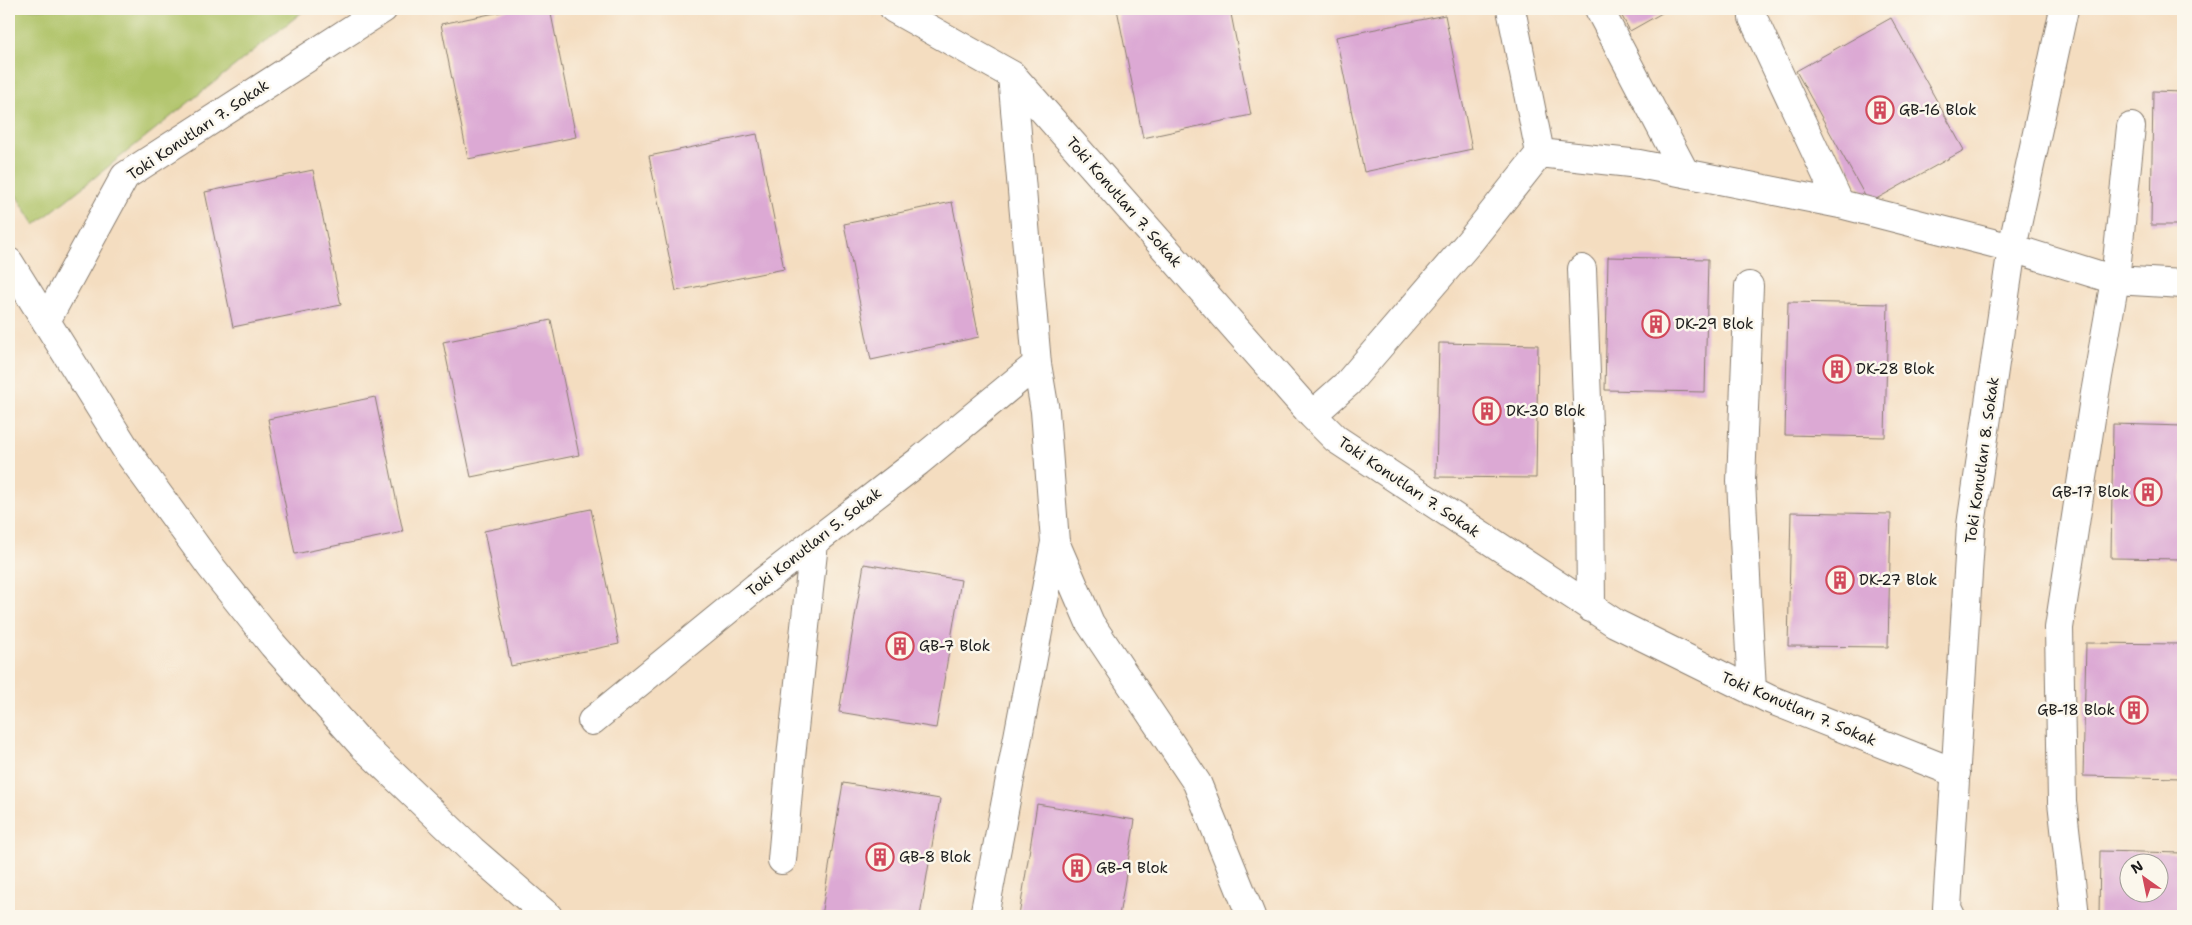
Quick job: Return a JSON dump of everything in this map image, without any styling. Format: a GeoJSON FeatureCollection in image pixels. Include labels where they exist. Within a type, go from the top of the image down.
{"type":"FeatureCollection","features":[{"type":"Feature","properties":{"kind":"street","name":"Toki Konutları 7. Sokak"},"geometry":{"type":"LineString","coordinates":[[46,321],[125,176],[383,9]]}},
{"type":"Feature","properties":{"kind":"street","name":"Toki Konutları 7. Sokak"},"geometry":{"type":"LineString","coordinates":[[894,9],[1012,76],[1336,440],[1615,623],[1752,691],[1956,773]]}},
{"type":"Feature","properties":{"kind":"street"},"geometry":{"type":"LineString","coordinates":[[1312,415],[1348,383],[1471,240],[1540,153],[1511,9]]}},
{"type":"Feature","properties":{"kind":"street"},"geometry":{"type":"LineString","coordinates":[[1599,9],[1685,173]]}},
{"type":"Feature","properties":{"kind":"street","name":"Toki Konutları 8. Sokak"},"geometry":{"type":"LineString","coordinates":[[1942,914],[1956,773],[1971,525],[2012,248],[2064,9]]}},
{"type":"Feature","properties":{"kind":"street"},"geometry":{"type":"LineString","coordinates":[[1753,18],[1840,204]]}},
{"type":"Feature","properties":{"kind":"street"},"geometry":{"type":"LineString","coordinates":[[984,916],[1055,542],[1045,412],[1037,364],[1012,76]]}},
{"type":"Feature","properties":{"kind":"street"},"geometry":{"type":"LineString","coordinates":[[2075,916],[2062,802],[2059,628],[2094,399],[2115,280],[2131,127]]}},
{"type":"Feature","properties":{"kind":"street"},"geometry":{"type":"LineString","coordinates":[[1540,153],[1639,164],[1840,204],[2012,248],[2115,280],[2183,284]]}},
{"type":"Feature","properties":{"kind":"street"},"geometry":{"type":"LineString","coordinates":[[9,262],[129,454],[211,567],[273,645],[362,745],[472,850],[548,916]]}},
{"type":"Feature","properties":{"kind":"street"},"geometry":{"type":"LineString","coordinates":[[1582,269],[1590,479],[1591,608]]}},
{"type":"Feature","properties":{"kind":"street"},"geometry":{"type":"LineString","coordinates":[[1749,286],[1741,481],[1752,691]]}},
{"type":"Feature","properties":{"kind":"street","name":"Toki Konutları 5. Sokak"},"geometry":{"type":"LineString","coordinates":[[592,721],[756,587],[918,462],[1037,364]]}},
{"type":"Feature","properties":{"kind":"street"},"geometry":{"type":"LineString","coordinates":[[1055,542],[1090,622],[1197,783],[1251,916]]}},
{"type":"Feature","properties":{"kind":"street"},"geometry":{"type":"LineString","coordinates":[[782,860],[790,757],[814,543]]}},
{"type":"Feature","properties":{"kind":"green space"},"geometry":{"type":"Polygon","coordinates":[[[9,9],[306,9],[35,225],[9,184],[9,9]]]}},
{"type":"Feature","properties":{"kind":"building"},"geometry":{"type":"Polygon","coordinates":[[[515,9],[550,9],[576,137],[468,159],[441,24],[515,9]]]}},
{"type":"Feature","properties":{"kind":"building"},"geometry":{"type":"Polygon","coordinates":[[[1117,9],[1230,9],[1251,115],[1143,138],[1117,9]]]}},
{"type":"Feature","properties":{"kind":"building"},"geometry":{"type":"Polygon","coordinates":[[[1618,9],[1669,9],[1630,31],[1618,9]]]}},
{"type":"Feature","properties":{"kind":"building"},"geometry":{"type":"Polygon","coordinates":[[[1445,15],[1472,149],[1364,172],[1336,37],[1445,15]]]}},
{"type":"Feature","properties":{"kind":"building","name":"GB-16 Blok"},"geometry":{"type":"Polygon","coordinates":[[[1891,18],[1964,150],[1869,203],[1796,71],[1891,18]]]}},
{"type":"Feature","properties":{"kind":"building"},"geometry":{"type":"Polygon","coordinates":[[[2153,91],[2183,92],[2183,225],[2151,225],[2153,91]]]}},
{"type":"Feature","properties":{"kind":"building"},"geometry":{"type":"Polygon","coordinates":[[[757,134],[784,269],[676,291],[649,156],[757,134]]]}},
{"type":"Feature","properties":{"kind":"building"},"geometry":{"type":"Polygon","coordinates":[[[313,170],[341,305],[233,327],[205,192],[313,170]]]}},
{"type":"Feature","properties":{"kind":"building"},"geometry":{"type":"Polygon","coordinates":[[[952,202],[979,337],[871,360],[844,224],[952,202]]]}},
{"type":"Feature","properties":{"kind":"building","name":"DK-29 Blok"},"geometry":{"type":"Polygon","coordinates":[[[1608,257],[1708,259],[1705,392],[1605,390],[1608,257]]]}},
{"type":"Feature","properties":{"kind":"building","name":"DK-28 Blok"},"geometry":{"type":"Polygon","coordinates":[[[1788,302],[1888,304],[1885,437],[1785,435],[1788,302]]]}},
{"type":"Feature","properties":{"kind":"building"},"geometry":{"type":"Polygon","coordinates":[[[551,320],[579,455],[471,477],[443,342],[551,320]]]}},
{"type":"Feature","properties":{"kind":"building","name":"DK-30 Blok"},"geometry":{"type":"Polygon","coordinates":[[[1439,343],[1538,345],[1536,478],[1436,477],[1439,343]]]}},
{"type":"Feature","properties":{"kind":"building"},"geometry":{"type":"Polygon","coordinates":[[[375,397],[403,532],[295,554],[268,419],[375,397]]]}},
{"type":"Feature","properties":{"kind":"building","name":"GB-17 Blok"},"geometry":{"type":"Polygon","coordinates":[[[2113,424],[2183,426],[2183,559],[2111,558],[2113,424]]]}},
{"type":"Feature","properties":{"kind":"building"},"geometry":{"type":"Polygon","coordinates":[[[591,509],[619,644],[511,666],[484,531],[591,509]]]}},
{"type":"Feature","properties":{"kind":"building","name":"DK-27 Blok"},"geometry":{"type":"Polygon","coordinates":[[[1791,512],[1891,514],[1888,647],[1788,646],[1791,512]]]}},
{"type":"Feature","properties":{"kind":"building","name":"GB-7 Blok"},"geometry":{"type":"Polygon","coordinates":[[[864,564],[961,580],[936,728],[839,712],[864,564]]]}},
{"type":"Feature","properties":{"kind":"building","name":"GB-18 Blok"},"geometry":{"type":"Polygon","coordinates":[[[2086,643],[2183,644],[2183,778],[2083,776],[2086,643]]]}},
{"type":"Feature","properties":{"kind":"building","name":"GB-8 Blok"},"geometry":{"type":"Polygon","coordinates":[[[843,783],[940,799],[920,916],[821,916],[843,783]]]}},
{"type":"Feature","properties":{"kind":"building","name":"GB-9 Blok"},"geometry":{"type":"Polygon","coordinates":[[[1037,804],[1135,820],[1119,916],[1019,916],[1037,804]]]}},
{"type":"Feature","properties":{"kind":"building"},"geometry":{"type":"Polygon","coordinates":[[[2100,851],[2142,852],[2120,852],[2120,902],[2170,902],[2170,853],[2183,853],[2183,916],[2099,916],[2100,851]]]}},
{"type":"Feature","properties":{"kind":"place","name":"GB-16 Blok"},"geometry":{"type":"Point","coordinates":[1880,110]}},
{"type":"Feature","properties":{"kind":"place","name":"DK-29 Blok"},"geometry":{"type":"Point","coordinates":[1656,324]}},
{"type":"Feature","properties":{"kind":"place","name":"DK-28 Blok"},"geometry":{"type":"Point","coordinates":[1837,369]}},
{"type":"Feature","properties":{"kind":"place","name":"DK-30 Blok"},"geometry":{"type":"Point","coordinates":[1487,411]}},
{"type":"Feature","properties":{"kind":"place","name":"GB-17 Blok"},"geometry":{"type":"Point","coordinates":[2148,492]}},
{"type":"Feature","properties":{"kind":"place","name":"DK-27 Blok"},"geometry":{"type":"Point","coordinates":[1840,580]}},
{"type":"Feature","properties":{"kind":"place","name":"GB-7 Blok"},"geometry":{"type":"Point","coordinates":[900,646]}},
{"type":"Feature","properties":{"kind":"place","name":"GB-18 Blok"},"geometry":{"type":"Point","coordinates":[2134,710]}},
{"type":"Feature","properties":{"kind":"place","name":"GB-8 Blok"},"geometry":{"type":"Point","coordinates":[880,857]}},
{"type":"Feature","properties":{"kind":"place","name":"GB-9 Blok"},"geometry":{"type":"Point","coordinates":[1077,868]}}]}
